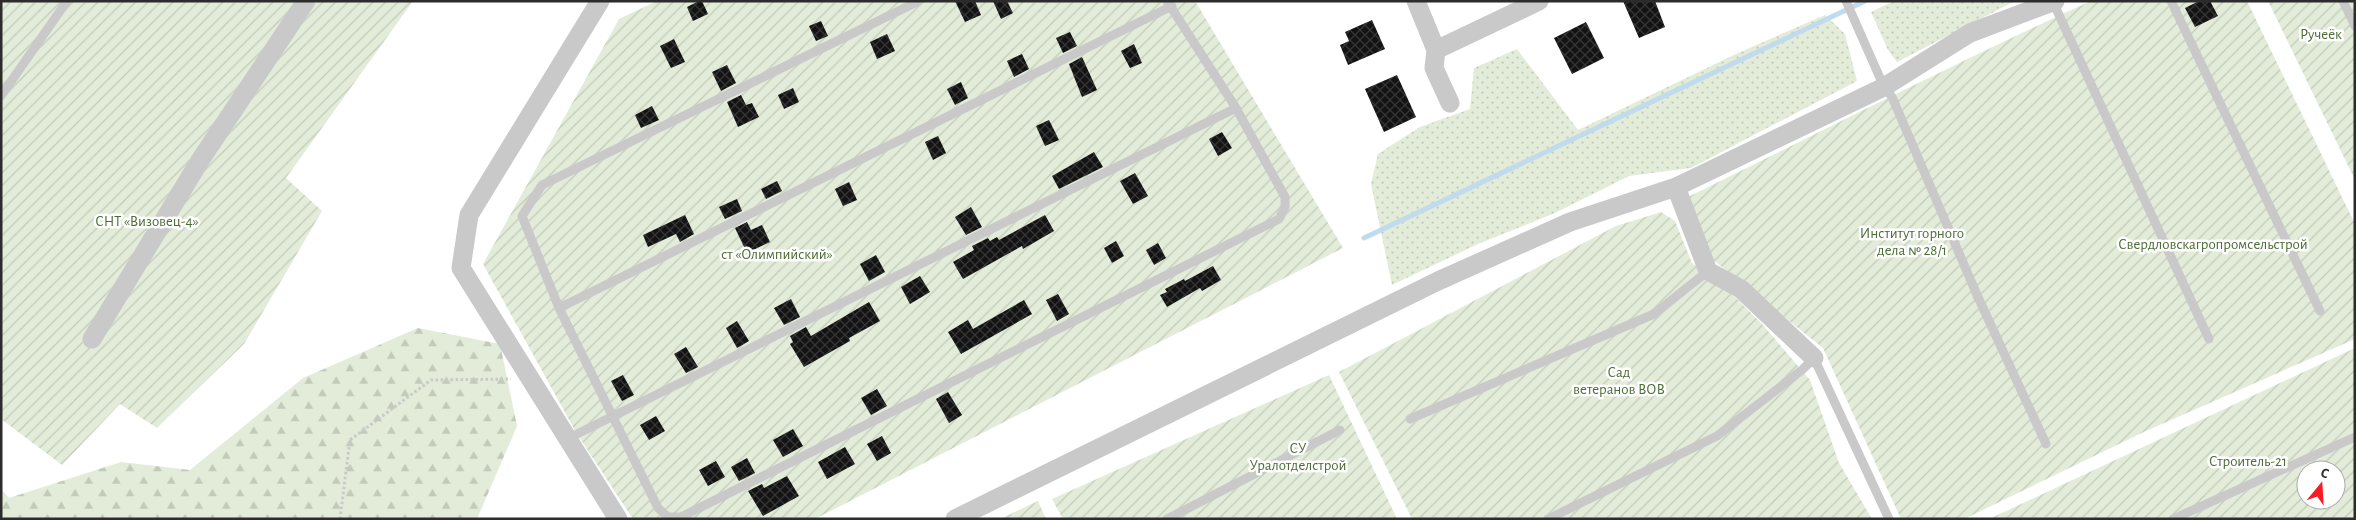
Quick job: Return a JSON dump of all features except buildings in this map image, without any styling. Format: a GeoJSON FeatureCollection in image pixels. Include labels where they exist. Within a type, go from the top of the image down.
{"type":"FeatureCollection","features":[{"type":"Feature","properties":{"kind":"street"},"geometry":{"type":"LineString","coordinates":[[92,339],[201,159],[306,1]]}},
{"type":"Feature","properties":{"kind":"street"},"geometry":{"type":"LineString","coordinates":[[600,1],[468,215],[461,268],[531,379],[571,434],[618,519]]}},
{"type":"Feature","properties":{"kind":"street"},"geometry":{"type":"LineString","coordinates":[[1416,1],[1436,50],[1434,68],[1450,102]]}},
{"type":"Feature","properties":{"kind":"street"},"geometry":{"type":"LineString","coordinates":[[1436,50],[1539,1]]}},
{"type":"Feature","properties":{"kind":"street"},"geometry":{"type":"LineString","coordinates":[[955,519],[1438,281],[1570,222],[1676,187],[1884,87],[1970,33],[2054,2]]}},
{"type":"Feature","properties":{"kind":"street"},"geometry":{"type":"LineString","coordinates":[[1676,187],[1708,271],[1741,289],[1814,358]]}},
{"type":"Feature","properties":{"kind":"lane"},"geometry":{"type":"LineString","coordinates":[[1,96],[67,1]]}},
{"type":"Feature","properties":{"kind":"lane"},"geometry":{"type":"LineString","coordinates":[[559,308],[1169,4],[1236,108],[1285,197],[1285,207],[1279,219],[690,513],[681,517],[668,517],[658,508],[559,308],[522,216],[542,185],[920,1]]}},
{"type":"Feature","properties":{"kind":"lane"},"geometry":{"type":"LineString","coordinates":[[1846,1],[1884,87],[1892,97],[1976,295],[2046,444]]}},
{"type":"Feature","properties":{"kind":"lane"},"geometry":{"type":"LineString","coordinates":[[2171,1],[2320,312]]}},
{"type":"Feature","properties":{"kind":"lane"},"geometry":{"type":"LineString","coordinates":[[2343,1],[2355,26]]}},
{"type":"Feature","properties":{"kind":"lane"},"geometry":{"type":"LineString","coordinates":[[2054,2],[2209,339]]}},
{"type":"Feature","properties":{"kind":"lane"},"geometry":{"type":"LineString","coordinates":[[571,434],[614,416],[1236,108]]}},
{"type":"Feature","properties":{"kind":"lane"},"geometry":{"type":"LineString","coordinates":[[1410,419],[1654,314],[1708,271]]}},
{"type":"Feature","properties":{"kind":"lane"},"geometry":{"type":"LineString","coordinates":[[1548,519],[1716,436],[1802,370],[1814,358],[1889,519]]}},
{"type":"Feature","properties":{"kind":"lane"},"geometry":{"type":"LineString","coordinates":[[1167,519],[1340,430]]}},
{"type":"Feature","properties":{"kind":"lane"},"geometry":{"type":"LineString","coordinates":[[2173,519],[2355,437]]}},
{"type":"Feature","properties":{"kind":"path"},"geometry":{"type":"LineString","coordinates":[[340,519],[350,440],[432,380],[531,379]]}},
{"type":"Feature","properties":{"kind":"green space","name":"СНТ «Визовец-4»"},"geometry":{"type":"Polygon","coordinates":[[[1,1],[413,1],[286,178],[322,211],[244,344],[157,428],[120,404],[62,465],[1,419],[1,1]]]}},
{"type":"Feature","properties":{"kind":"green space","name":"ст «Олимпийский»"},"geometry":{"type":"Polygon","coordinates":[[[657,1],[1195,1],[1343,248],[815,519],[633,519],[577,434],[483,264],[619,19],[657,1]]]}},
{"type":"Feature","properties":{"kind":"green space"},"geometry":{"type":"Polygon","coordinates":[[[1894,1],[2015,1],[1897,62],[1888,50],[1871,12],[1894,1]]]}},
{"type":"Feature","properties":{"kind":"green space"},"geometry":{"type":"Polygon","coordinates":[[[2091,1],[2247,1],[2355,224],[2355,339],[2146,431],[1964,519],[1901,519],[1823,348],[1712,259],[1686,198],[1938,73],[2091,1]]]}},
{"type":"Feature","properties":{"kind":"green space","name":"Ручеёк"},"geometry":{"type":"Polygon","coordinates":[[[2268,1],[2355,1],[2355,180],[2268,1]]]}},
{"type":"Feature","properties":{"kind":"green space"},"geometry":{"type":"Polygon","coordinates":[[[1825,15],[1845,34],[1857,81],[1691,168],[1629,176],[1555,213],[1478,244],[1392,285],[1371,184],[1378,154],[1420,127],[1470,109],[1474,68],[1517,49],[1578,130],[1736,54],[1825,15]]]}},
{"type":"Feature","properties":{"kind":"green space","name":"Сад ветеранов ВОВ"},"geometry":{"type":"Polygon","coordinates":[[[1661,212],[1675,221],[1692,263],[1734,296],[1762,324],[1810,380],[1839,463],[1872,519],[1412,519],[1339,372],[1616,226],[1661,212]]]}},
{"type":"Feature","properties":{"kind":"green space"},"geometry":{"type":"Polygon","coordinates":[[[418,328],[500,344],[517,426],[477,519],[1,519],[1,489],[9,498],[121,462],[190,470],[303,378],[418,328]]]}},
{"type":"Feature","properties":{"kind":"green space","name":"Строитель-21"},"geometry":{"type":"Polygon","coordinates":[[[2355,348],[2355,519],[1989,519],[2355,348]]]}},
{"type":"Feature","properties":{"kind":"green space","name":"СУ Уралотделстрой"},"geometry":{"type":"Polygon","coordinates":[[[1329,375],[1397,519],[1063,519],[1052,499],[1329,375]]]}},
{"type":"Feature","properties":{"kind":"green space"},"geometry":{"type":"Polygon","coordinates":[[[1038,501],[1046,519],[1000,519],[1038,501]]]}},
{"type":"Feature","properties":{"kind":"waterway"},"geometry":{"type":"LineString","coordinates":[[1364,238],[1865,1]]}},
{"type":"Feature","properties":{"kind":"park label","name":"Институт горного дела № 28/1"},"geometry":{"type":"Point","coordinates":[1912,242]}},
{"type":"Feature","properties":{"kind":"park label","name":"Свердловскагропромсельстрой"},"geometry":{"type":"Point","coordinates":[2213,244]}}]}
